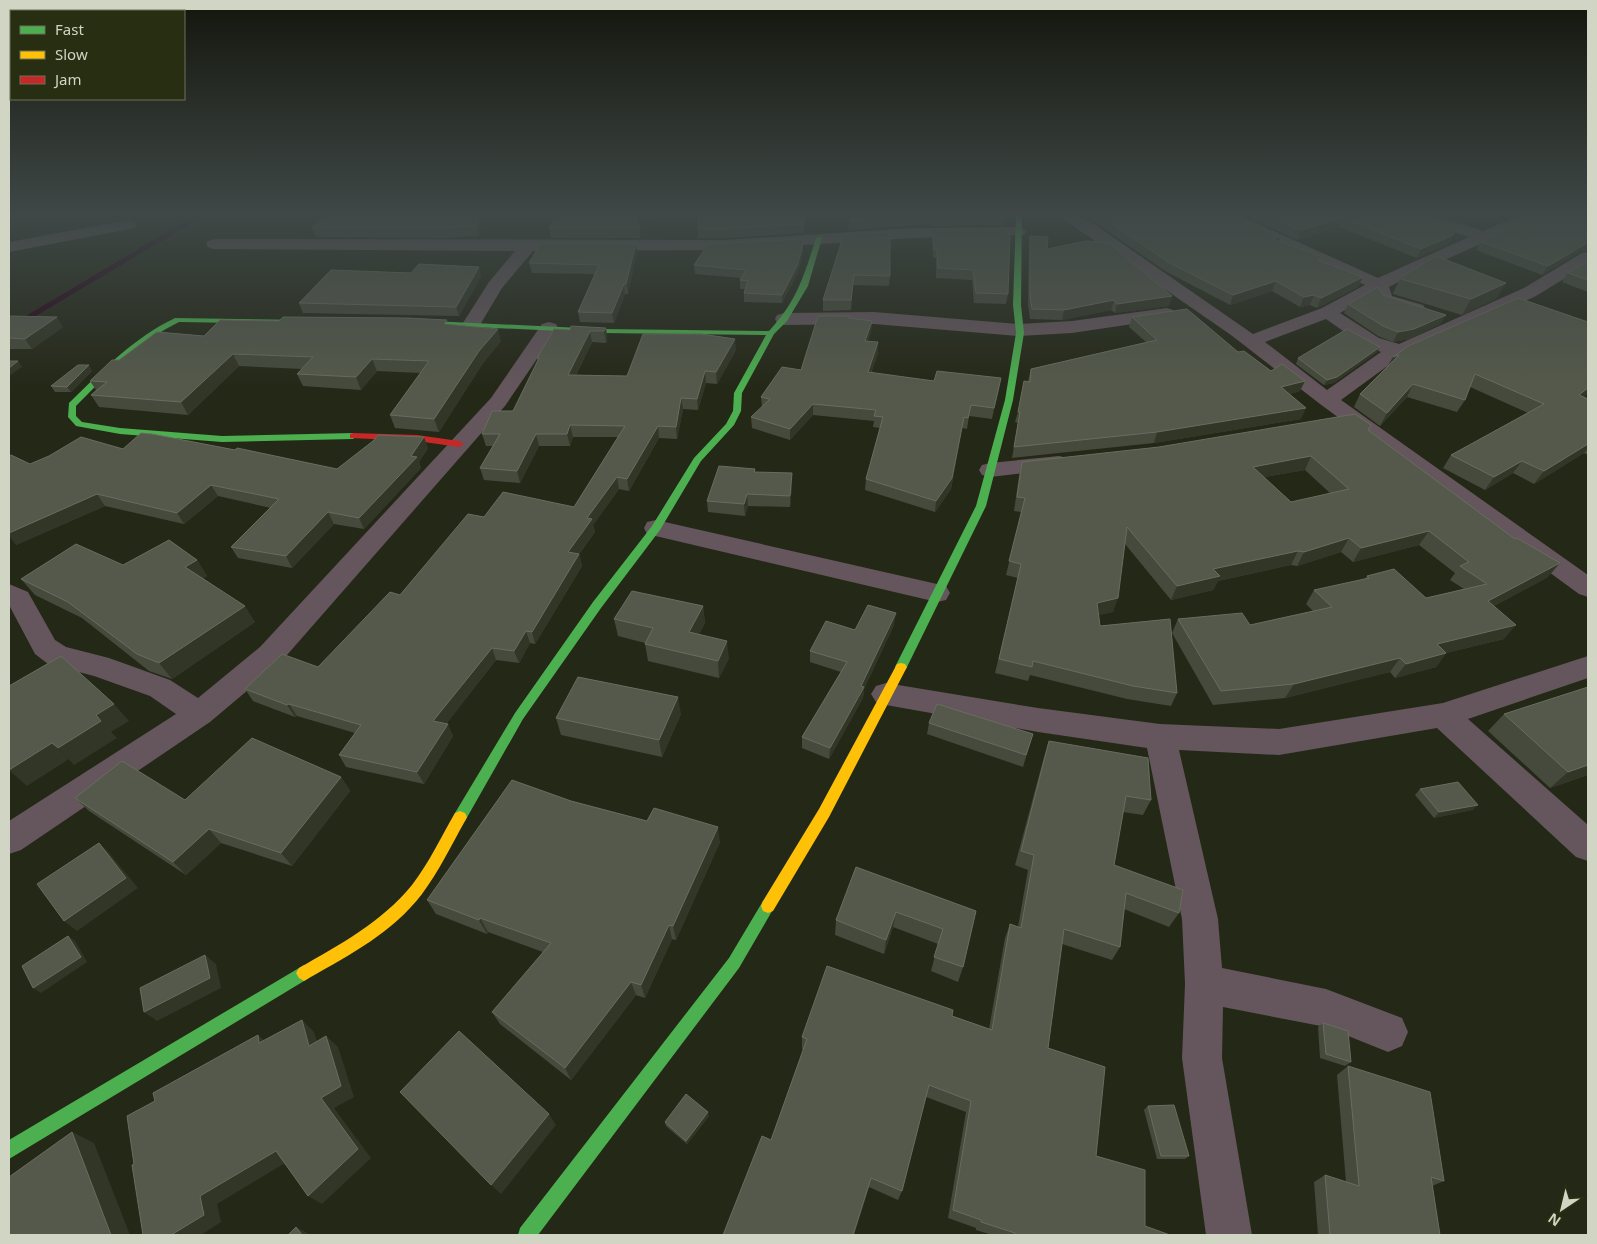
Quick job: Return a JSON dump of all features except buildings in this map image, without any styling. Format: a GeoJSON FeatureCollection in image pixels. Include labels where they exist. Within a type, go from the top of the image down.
{"type":"FeatureCollection","features":[{"type":"Feature","properties":{"kind":"street"},"geometry":{"type":"LineString","coordinates":[[470,326],[495,286],[507,272]]}},
{"type":"Feature","properties":{"kind":"street"},"geometry":{"type":"LineString","coordinates":[[9,1150],[366,936],[400,908],[424,880],[519,716],[597,605],[656,528],[697,460],[730,425],[737,411],[738,392],[771,334],[784,320],[804,286],[808,272]]}},
{"type":"Feature","properties":{"kind":"street"},"geometry":{"type":"LineString","coordinates":[[527,1235],[734,963],[824,813],[938,593],[981,506],[1009,400],[1019,330],[1017,272]]}},
{"type":"Feature","properties":{"kind":"street"},"geometry":{"type":"LineString","coordinates":[[1154,272],[1206,308],[1327,400],[1588,588]]}},
{"type":"Feature","properties":{"kind":"street"},"geometry":{"type":"LineString","coordinates":[[1351,272],[1379,285],[1385,299],[1464,323]]}},
{"type":"Feature","properties":{"kind":"street"},"geometry":{"type":"LineString","coordinates":[[1251,341],[1328,312],[1403,272]]}},
{"type":"Feature","properties":{"kind":"street"},"geometry":{"type":"LineString","coordinates":[[1328,312],[1368,339],[1396,350],[1401,350],[1530,292],[1563,272]]}},
{"type":"Feature","properties":{"kind":"street"},"geometry":{"type":"LineString","coordinates":[[1508,301],[1535,309]]}},
{"type":"Feature","properties":{"kind":"street"},"geometry":{"type":"LineString","coordinates":[[784,320],[874,318],[1019,330],[1072,327],[1206,308]]}},
{"type":"Feature","properties":{"kind":"street"},"geometry":{"type":"LineString","coordinates":[[320,322],[178,320],[166,323],[111,368],[72,405],[72,417],[79,424],[120,431],[222,439],[337,436],[417,438],[460,444]]}},
{"type":"Feature","properties":{"kind":"street"},"geometry":{"type":"LineString","coordinates":[[402,322],[470,326],[771,334]]}},
{"type":"Feature","properties":{"kind":"street"},"geometry":{"type":"LineString","coordinates":[[9,839],[199,714],[270,655],[498,402],[549,328]]}},
{"type":"Feature","properties":{"kind":"street"},"geometry":{"type":"LineString","coordinates":[[1327,400],[1396,350]]}},
{"type":"Feature","properties":{"kind":"street"},"geometry":{"type":"LineString","coordinates":[[1326,423],[1354,418]]}},
{"type":"Feature","properties":{"kind":"street"},"geometry":{"type":"LineString","coordinates":[[990,470],[1077,460]]}},
{"type":"Feature","properties":{"kind":"street"},"geometry":{"type":"LineString","coordinates":[[672,500],[697,536]]}},
{"type":"Feature","properties":{"kind":"street"},"geometry":{"type":"LineString","coordinates":[[656,528],[938,593]]}},
{"type":"Feature","properties":{"kind":"street"},"geometry":{"type":"LineString","coordinates":[[9,594],[19,598],[45,647],[58,656],[98,666],[160,688],[199,714]]}},
{"type":"Feature","properties":{"kind":"street"},"geometry":{"type":"LineString","coordinates":[[886,694],[1038,720],[1160,737],[1279,742],[1443,715],[1588,667]]}},
{"type":"Feature","properties":{"kind":"street"},"geometry":{"type":"LineString","coordinates":[[1443,715],[1588,846]]}},
{"type":"Feature","properties":{"kind":"street"},"geometry":{"type":"LineString","coordinates":[[1160,737],[1200,919],[1204,984],[1202,1058],[1229,1235]]}},
{"type":"Feature","properties":{"kind":"street"},"geometry":{"type":"LineString","coordinates":[[1204,984],[1326,1008],[1388,1032]]}},
{"type":"Feature","properties":{"kind":"waterway"},"geometry":{"type":"LineString","coordinates":[[9,329],[105,272]]}},
{"type":"Feature","properties":{"kind":"traffic: fast"},"geometry":{"type":"LineString","coordinates":[[460,817],[519,716],[597,605],[656,528],[697,460],[730,425],[737,411],[738,393],[771,333],[784,319],[804,286],[808,272]]}},
{"type":"Feature","properties":{"kind":"traffic: fast"},"geometry":{"type":"LineString","coordinates":[[901,667],[981,506],[1009,400],[1020,333],[1017,305],[1018,272]]}},
{"type":"Feature","properties":{"kind":"traffic: fast"},"geometry":{"type":"LineString","coordinates":[[308,322],[178,320],[148,336],[121,357],[72,405],[72,417],[79,424],[120,431],[222,439],[353,436]]}},
{"type":"Feature","properties":{"kind":"traffic: fast"},"geometry":{"type":"LineString","coordinates":[[411,322],[602,331],[771,333]]}},
{"type":"Feature","properties":{"kind":"traffic: fast"},"geometry":{"type":"LineString","coordinates":[[527,1235],[734,963],[768,906]]}},
{"type":"Feature","properties":{"kind":"traffic: fast"},"geometry":{"type":"LineString","coordinates":[[9,1150],[304,973]]}},
{"type":"Feature","properties":{"kind":"traffic: slow"},"geometry":{"type":"LineString","coordinates":[[768,906],[824,813],[901,667]]}},
{"type":"Feature","properties":{"kind":"traffic: slow"},"geometry":{"type":"LineString","coordinates":[[304,973],[341,952],[389,919],[409,899],[425,877],[460,817]]}},
{"type":"Feature","properties":{"kind":"traffic: jam"},"geometry":{"type":"LineString","coordinates":[[353,436],[417,438],[459,444]]}}]}
